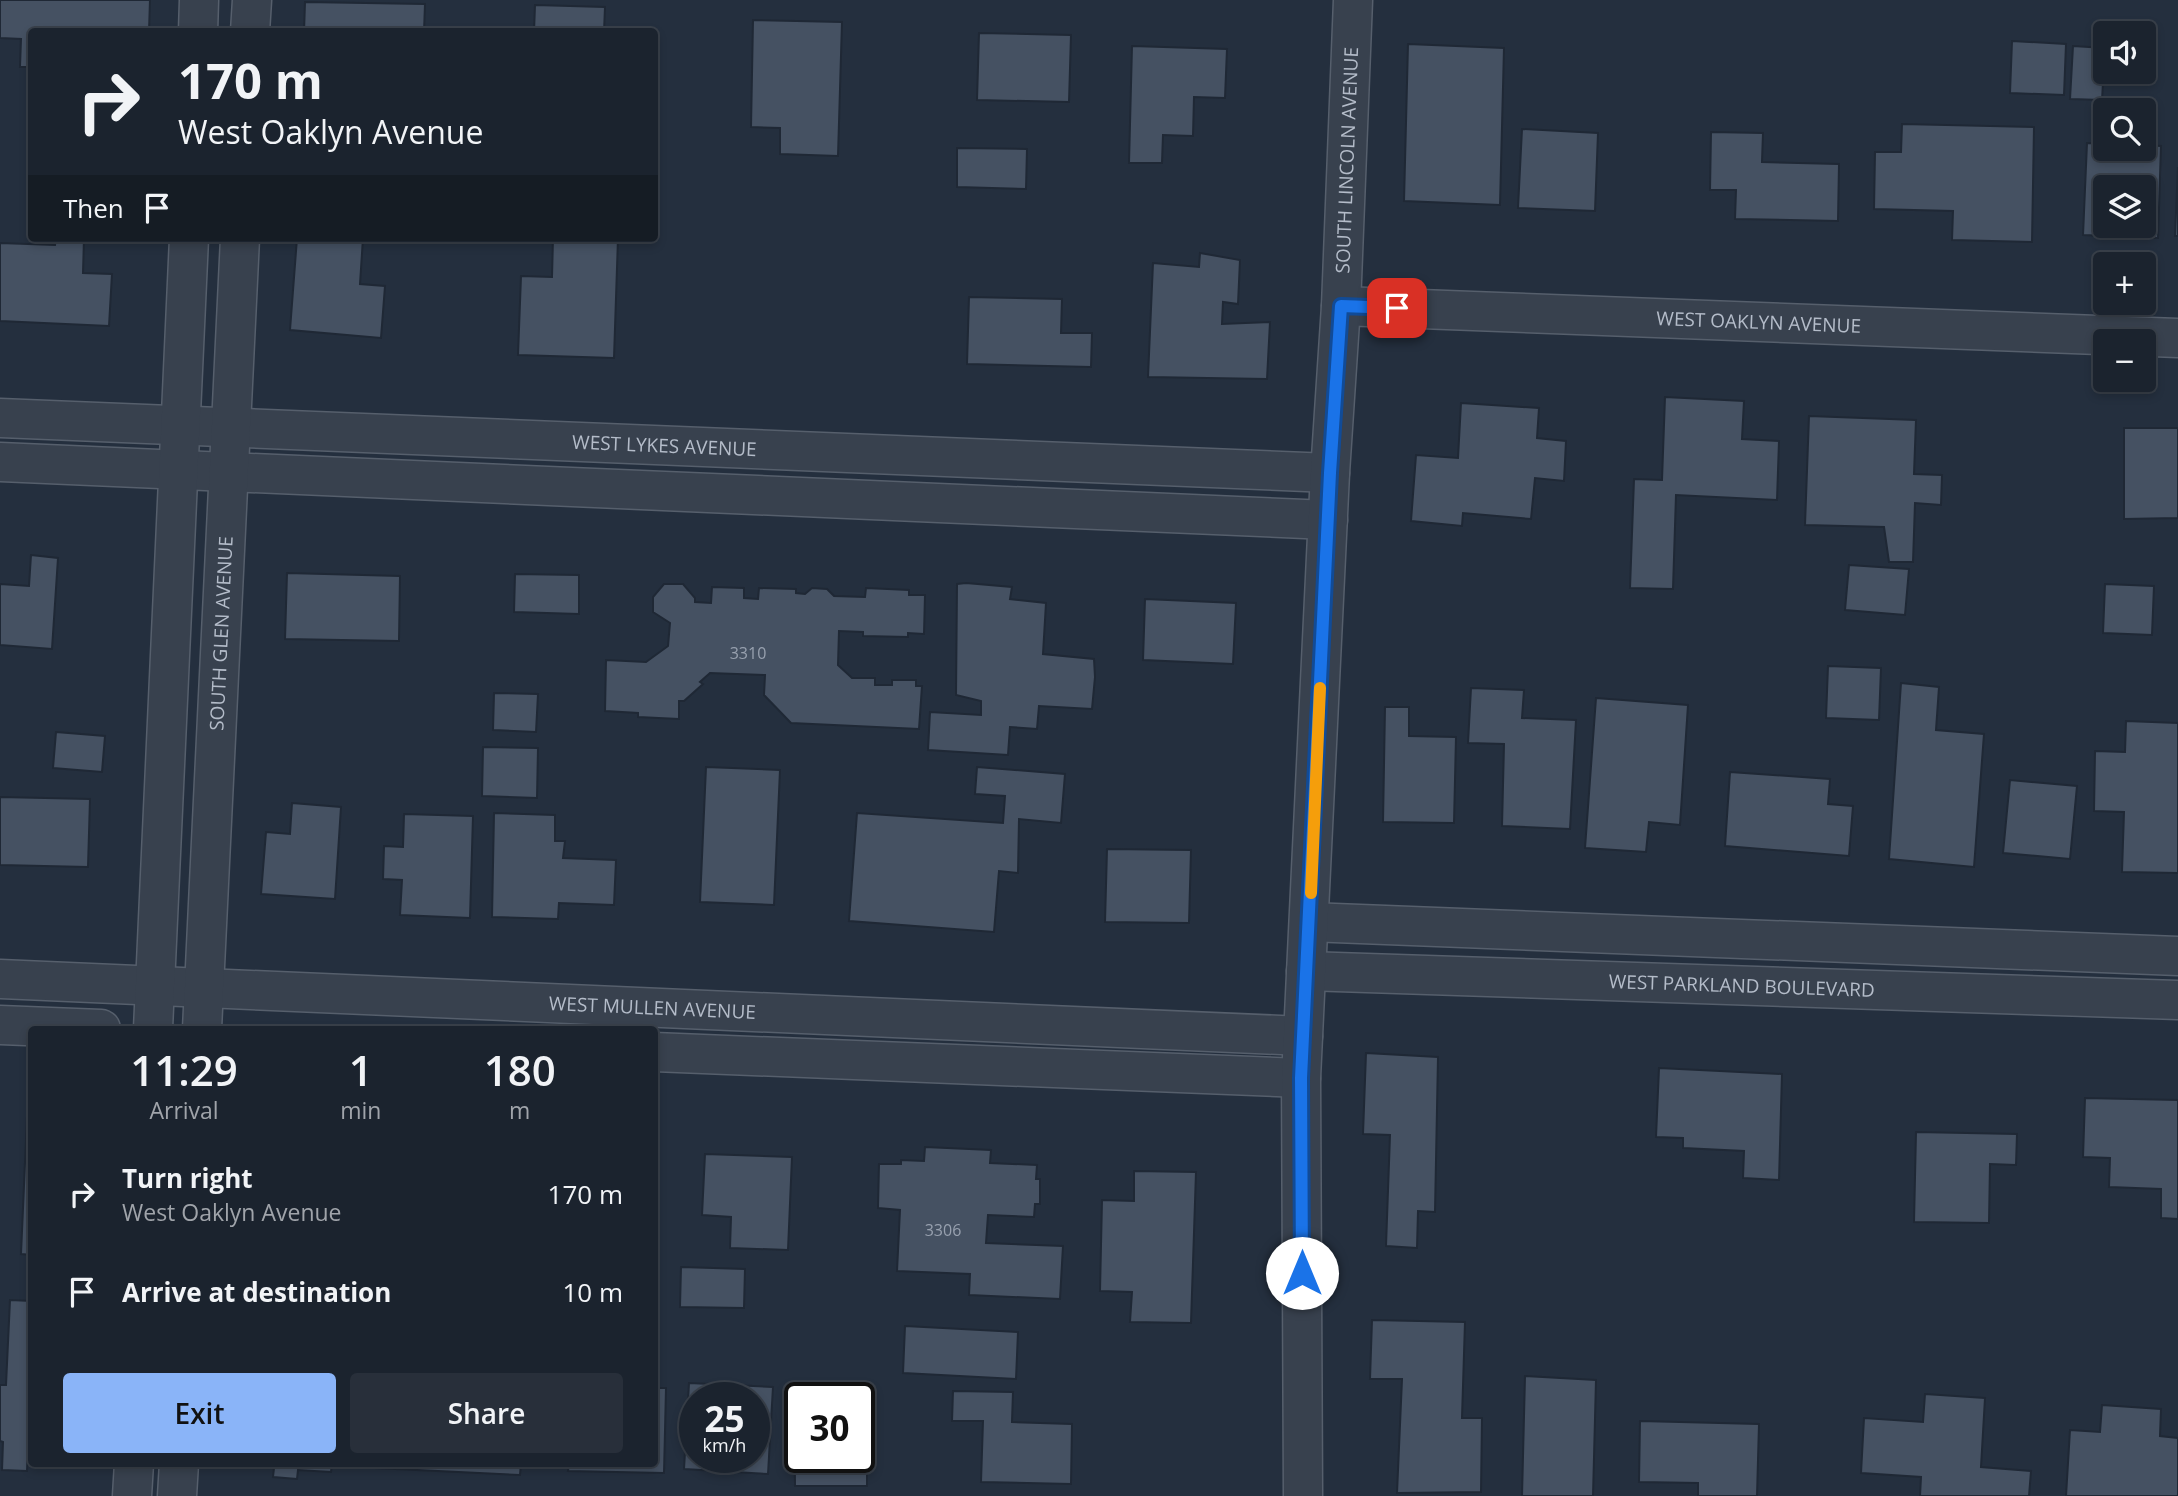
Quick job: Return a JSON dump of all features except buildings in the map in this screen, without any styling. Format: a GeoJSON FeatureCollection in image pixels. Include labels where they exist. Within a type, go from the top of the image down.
{"type":"FeatureCollection","features":[{"type":"Feature","properties":{"kind":"street"},"geometry":{"type":"LineString","coordinates":[[198,28],[200,0]]}},
{"type":"Feature","properties":{"kind":"street"},"geometry":{"type":"LineString","coordinates":[[250,28],[252,0]]}},
{"type":"Feature","properties":{"kind":"street","name":"SOUTH LINCOLN AVENUE"},"geometry":{"type":"LineString","coordinates":[[1304,1496],[1301,1078],[1330,473],[1341,306],[1353,0]]}},
{"type":"Feature","properties":{"kind":"street"},"geometry":{"type":"LineString","coordinates":[[153,1026],[189,242]]}},
{"type":"Feature","properties":{"kind":"street","name":"SOUTH GLEN AVENUE"},"geometry":{"type":"LineString","coordinates":[[202,1026],[240,242]]}},
{"type":"Feature","properties":{"kind":"street","name":"WEST OAKLYN AVENUE"},"geometry":{"type":"LineString","coordinates":[[1341,306],[2178,338]]}},
{"type":"Feature","properties":{"kind":"street","name":"WEST LYKES AVENUE"},"geometry":{"type":"LineString","coordinates":[[0,418],[1330,473]]}},
{"type":"Feature","properties":{"kind":"street"},"geometry":{"type":"LineString","coordinates":[[0,462],[1328,520]]}},
{"type":"Feature","properties":{"kind":"street"},"geometry":{"type":"LineString","coordinates":[[1309,922],[2178,956]]}},
{"type":"Feature","properties":{"kind":"street","name":"WEST PARKLAND BOULEVARD"},"geometry":{"type":"LineString","coordinates":[[1307,971],[2178,1000]]}},
{"type":"Feature","properties":{"kind":"street","name":"WEST MULLEN AVENUE"},"geometry":{"type":"LineString","coordinates":[[0,979],[1303,1036]]}},
{"type":"Feature","properties":{"kind":"street"},"geometry":{"type":"LineString","coordinates":[[0,1025],[28,1026]]}},
{"type":"Feature","properties":{"kind":"street"},"geometry":{"type":"LineString","coordinates":[[658,1052],[1301,1078]]}},
{"type":"Feature","properties":{"kind":"street"},"geometry":{"type":"LineString","coordinates":[[132,1496],[134,1467]]}},
{"type":"Feature","properties":{"kind":"street"},"geometry":{"type":"LineString","coordinates":[[177,1496],[179,1467]]}},
{"type":"Feature","properties":{"kind":"slow traffic"},"geometry":{"type":"LineString","coordinates":[[1311,893],[1320,688]]}},
{"type":"Feature","properties":{"kind":"route"},"geometry":{"type":"LineString","coordinates":[[1302,1273],[1301,1078],[1330,473],[1341,306],[1397,308]]}}]}
